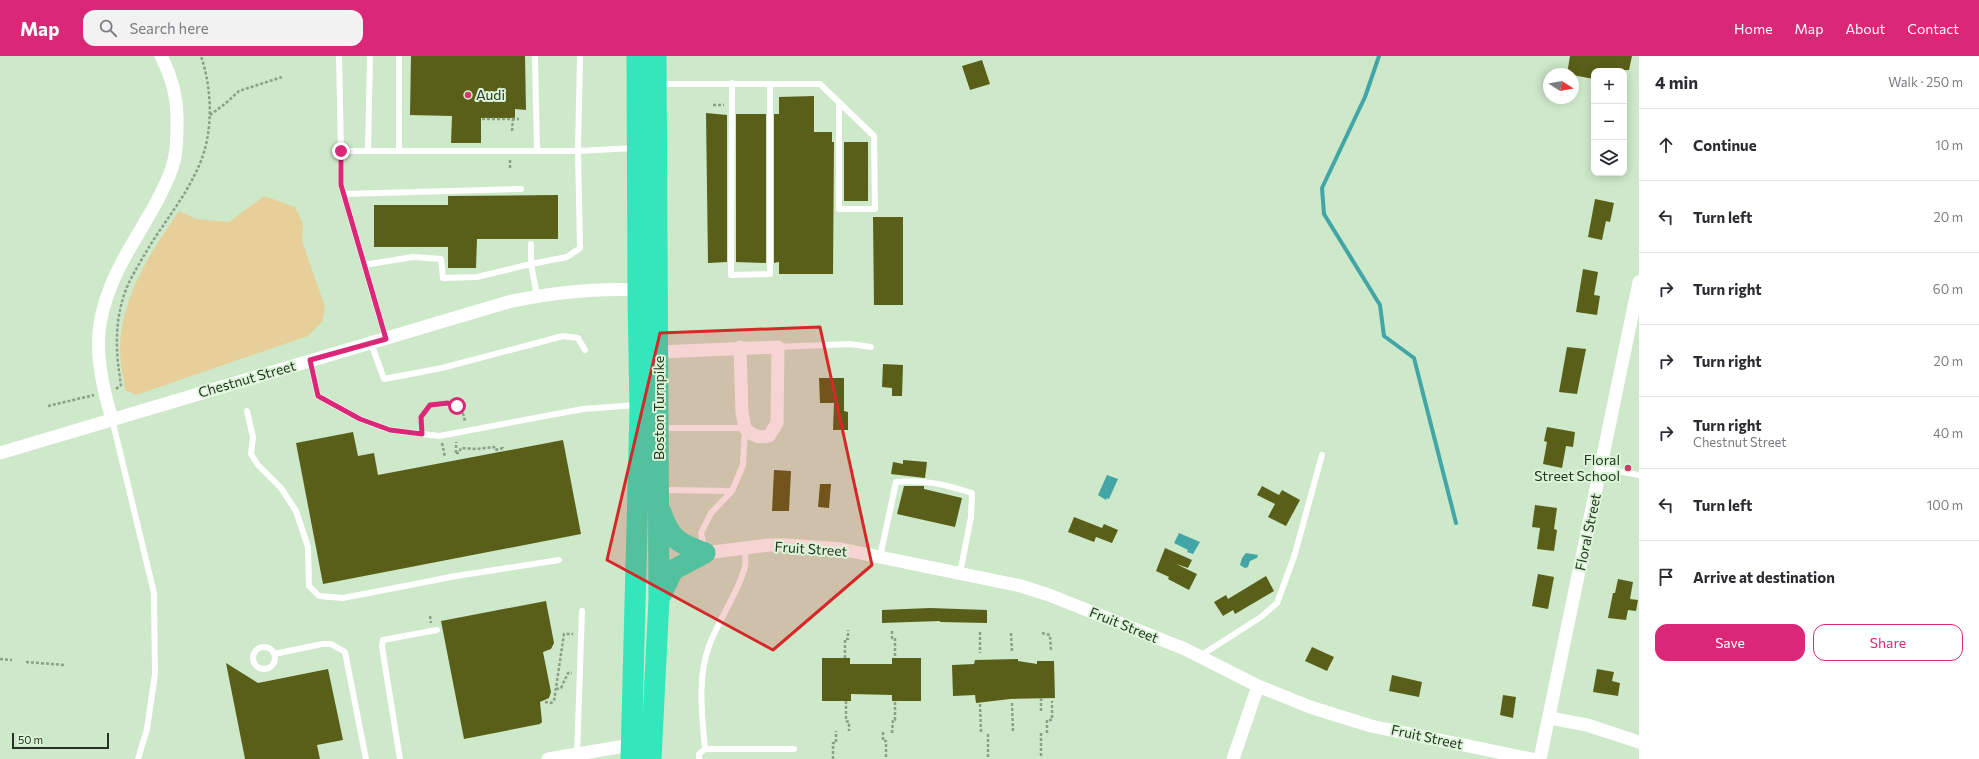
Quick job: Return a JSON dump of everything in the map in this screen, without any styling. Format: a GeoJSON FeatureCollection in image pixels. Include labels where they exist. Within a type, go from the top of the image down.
{"type":"FeatureCollection","features":[{"type":"Feature","properties":{"kind":"highway","name":"Boston Turnpike"},"geometry":{"type":"LineString","coordinates":[[631,752],[640,404],[637,56]]}},
{"type":"Feature","properties":{"kind":"highway","name":"Boston Turnpike"},"geometry":{"type":"LineString","coordinates":[[651,759],[659,599],[659,352],[656,56]]}},
{"type":"Feature","properties":{"kind":"highway"},"geometry":{"type":"LineString","coordinates":[[659,499],[664,521],[678,541],[682,545],[705,553]]}},
{"type":"Feature","properties":{"kind":"highway"},"geometry":{"type":"LineString","coordinates":[[659,599],[674,570],[705,553]]}},
{"type":"Feature","properties":{"kind":"street"},"geometry":{"type":"LineString","coordinates":[[112,419],[106,398],[99,350],[100,324],[103,311],[115,272],[162,190],[172,167],[177,142],[175,91],[161,56]]}},
{"type":"Feature","properties":{"kind":"street","name":"Floral Street"},"geometry":{"type":"LineString","coordinates":[[1540,759],[1550,718],[1602,468],[1639,282]]}},
{"type":"Feature","properties":{"kind":"street","name":"Chestnut Street"},"geometry":{"type":"LineString","coordinates":[[0,453],[508,302],[537,296],[594,289],[638,290]]}},
{"type":"Feature","properties":{"kind":"street"},"geometry":{"type":"LineString","coordinates":[[659,352],[740,347],[778,347],[777,423],[769,436],[761,438],[754,436],[745,428],[742,413],[740,347]]}},
{"type":"Feature","properties":{"kind":"street","name":"Fruit Street"},"geometry":{"type":"LineString","coordinates":[[705,553],[788,545],[840,549],[1021,586],[1049,595],[1185,649],[1258,686],[1310,707],[1370,726],[1532,759]]}},
{"type":"Feature","properties":{"kind":"street"},"geometry":{"type":"LineString","coordinates":[[1233,759],[1258,686]]}},
{"type":"Feature","properties":{"kind":"street"},"geometry":{"type":"LineString","coordinates":[[1550,718],[1587,725],[1639,742]]}},
{"type":"Feature","properties":{"kind":"street"},"geometry":{"type":"LineString","coordinates":[[548,759],[631,752]]}},
{"type":"Feature","properties":{"kind":"lane"},"geometry":{"type":"LineString","coordinates":[[340,56],[341,185],[386,339]]}},
{"type":"Feature","properties":{"kind":"lane"},"geometry":{"type":"LineString","coordinates":[[368,151],[370,56]]}},
{"type":"Feature","properties":{"kind":"lane"},"geometry":{"type":"LineString","coordinates":[[399,56],[399,151]]}},
{"type":"Feature","properties":{"kind":"lane"},"geometry":{"type":"LineString","coordinates":[[535,56],[537,151]]}},
{"type":"Feature","properties":{"kind":"lane"},"geometry":{"type":"LineString","coordinates":[[364,265],[413,257],[441,259],[443,278],[477,277],[567,257],[580,248],[578,151],[580,56]]}},
{"type":"Feature","properties":{"kind":"lane"},"geometry":{"type":"LineString","coordinates":[[732,83],[732,275],[770,274],[770,84]]}},
{"type":"Feature","properties":{"kind":"lane"},"geometry":{"type":"LineString","coordinates":[[656,84],[820,84],[839,102],[874,136],[875,209],[839,210],[839,102]]}},
{"type":"Feature","properties":{"kind":"lane"},"geometry":{"type":"LineString","coordinates":[[341,151],[578,151],[637,148]]}},
{"type":"Feature","properties":{"kind":"lane"},"geometry":{"type":"LineString","coordinates":[[344,194],[521,189]]}},
{"type":"Feature","properties":{"kind":"lane"},"geometry":{"type":"LineString","coordinates":[[531,244],[531,264],[537,296]]}},
{"type":"Feature","properties":{"kind":"lane"},"geometry":{"type":"LineString","coordinates":[[371,343],[384,379],[442,368],[563,336],[578,338],[585,350]]}},
{"type":"Feature","properties":{"kind":"lane"},"geometry":{"type":"LineString","coordinates":[[778,347],[850,344],[871,347]]}},
{"type":"Feature","properties":{"kind":"lane"},"geometry":{"type":"LineString","coordinates":[[310,360],[318,396],[360,419],[390,430],[439,436],[583,409],[640,404]]}},
{"type":"Feature","properties":{"kind":"lane"},"geometry":{"type":"LineString","coordinates":[[247,411],[253,437],[251,454],[258,465],[281,488],[296,511],[308,547],[309,586],[319,596],[343,598],[456,576],[559,560]]}},
{"type":"Feature","properties":{"kind":"lane"},"geometry":{"type":"LineString","coordinates":[[112,419],[154,593],[155,674],[147,728],[138,759]]}},
{"type":"Feature","properties":{"kind":"lane"},"geometry":{"type":"LineString","coordinates":[[659,428],[745,428],[743,465],[732,491],[711,513],[701,533],[705,553]]}},
{"type":"Feature","properties":{"kind":"lane"},"geometry":{"type":"LineString","coordinates":[[1199,657],[1261,618],[1277,603],[1294,556],[1322,455]]}},
{"type":"Feature","properties":{"kind":"lane"},"geometry":{"type":"LineString","coordinates":[[1602,468],[1639,475]]}},
{"type":"Feature","properties":{"kind":"lane"},"geometry":{"type":"LineString","coordinates":[[880,557],[896,482],[912,480],[945,484],[972,493],[971,517],[960,573]]}},
{"type":"Feature","properties":{"kind":"lane"},"geometry":{"type":"LineString","coordinates":[[659,499],[732,491]]}},
{"type":"Feature","properties":{"kind":"lane"},"geometry":{"type":"LineString","coordinates":[[705,749],[702,717],[704,668],[713,636],[745,566],[745,549]]}},
{"type":"Feature","properties":{"kind":"lane"},"geometry":{"type":"LineString","coordinates":[[576,757],[582,611]]}},
{"type":"Feature","properties":{"kind":"lane"},"geometry":{"type":"LineString","coordinates":[[400,759],[382,647],[383,640],[437,630]]}},
{"type":"Feature","properties":{"kind":"lane"},"geometry":{"type":"LineString","coordinates":[[274,654],[322,644],[331,644],[345,652],[366,759]]}},
{"type":"Feature","properties":{"kind":"lane"},"geometry":{"type":"LineString","coordinates":[[699,759],[700,754],[705,749],[794,750]]}},
{"type":"Feature","properties":{"kind":"path"},"geometry":{"type":"LineString","coordinates":[[116,389],[121,385],[116,341],[124,295],[129,282],[149,247],[197,172],[207,139],[209,115],[208,91],[201,56]]}},
{"type":"Feature","properties":{"kind":"path"},"geometry":{"type":"LineString","coordinates":[[209,115],[226,103],[239,91],[282,77]]}},
{"type":"Feature","properties":{"kind":"path"},"geometry":{"type":"LineString","coordinates":[[482,119],[519,119]]}},
{"type":"Feature","properties":{"kind":"path"},"geometry":{"type":"LineString","coordinates":[[512,119],[512,131]]}},
{"type":"Feature","properties":{"kind":"path"},"geometry":{"type":"LineString","coordinates":[[510,157],[510,168]]}},
{"type":"Feature","properties":{"kind":"path"},"geometry":{"type":"LineString","coordinates":[[48,406],[96,394]]}},
{"type":"Feature","properties":{"kind":"path"},"geometry":{"type":"LineString","coordinates":[[422,434],[421,421],[425,410],[430,405],[448,403],[457,406],[464,411],[467,431]]}},
{"type":"Feature","properties":{"kind":"path"},"geometry":{"type":"LineString","coordinates":[[456,453],[460,453],[460,448],[477,449],[494,447],[495,450],[503,448],[503,450]]}},
{"type":"Feature","properties":{"kind":"path"},"geometry":{"type":"LineString","coordinates":[[845,658],[844,639],[848,639],[848,630]]}},
{"type":"Feature","properties":{"kind":"path"},"geometry":{"type":"LineString","coordinates":[[892,631],[892,638],[895,638],[895,658]]}},
{"type":"Feature","properties":{"kind":"path"},"geometry":{"type":"LineString","coordinates":[[980,632],[980,653]]}},
{"type":"Feature","properties":{"kind":"path"},"geometry":{"type":"LineString","coordinates":[[1011,633],[1012,652]]}},
{"type":"Feature","properties":{"kind":"path"},"geometry":{"type":"LineString","coordinates":[[1042,633],[1050,635],[1051,651]]}},
{"type":"Feature","properties":{"kind":"path"},"geometry":{"type":"LineString","coordinates":[[545,702],[551,703],[554,701],[564,634],[581,634]]}},
{"type":"Feature","properties":{"kind":"path"},"geometry":{"type":"LineString","coordinates":[[0,659],[12,660]]}},
{"type":"Feature","properties":{"kind":"path"},"geometry":{"type":"LineString","coordinates":[[26,662],[65,665]]}},
{"type":"Feature","properties":{"kind":"path"},"geometry":{"type":"LineString","coordinates":[[556,689],[561,688],[568,673],[580,672]]}},
{"type":"Feature","properties":{"kind":"path"},"geometry":{"type":"LineString","coordinates":[[1041,698],[1041,711]]}},
{"type":"Feature","properties":{"kind":"path"},"geometry":{"type":"LineString","coordinates":[[846,701],[846,722],[849,722],[849,732]]}},
{"type":"Feature","properties":{"kind":"path"},"geometry":{"type":"LineString","coordinates":[[892,732],[893,720],[896,720],[895,701]]}},
{"type":"Feature","properties":{"kind":"path"},"geometry":{"type":"LineString","coordinates":[[1047,733],[1047,720],[1052,720],[1052,701]]}},
{"type":"Feature","properties":{"kind":"path"},"geometry":{"type":"LineString","coordinates":[[1012,703],[1012,733]]}},
{"type":"Feature","properties":{"kind":"path"},"geometry":{"type":"LineString","coordinates":[[980,704],[981,733]]}},
{"type":"Feature","properties":{"kind":"path"},"geometry":{"type":"LineString","coordinates":[[833,759],[833,743],[836,743],[836,731]]}},
{"type":"Feature","properties":{"kind":"path"},"geometry":{"type":"LineString","coordinates":[[883,732],[883,741],[886,741],[886,759]]}},
{"type":"Feature","properties":{"kind":"path"},"geometry":{"type":"LineString","coordinates":[[988,733],[988,757]]}},
{"type":"Feature","properties":{"kind":"path"},"geometry":{"type":"LineString","coordinates":[[1041,733],[1041,756]]}},
{"type":"Feature","properties":{"kind":"highlighted area"},"geometry":{"type":"Polygon","coordinates":[[[820,327],[872,565],[773,650],[607,560],[660,333],[820,327]]]}},
{"type":"Feature","properties":{"kind":"shaded area"},"geometry":{"type":"Polygon","coordinates":[[[264,196],[295,207],[303,224],[302,241],[325,307],[322,322],[308,336],[136,395],[125,390],[120,347],[126,310],[132,292],[149,258],[179,211],[196,219],[229,222],[264,196]]]}},
{"type":"Feature","properties":{"kind":"water"},"geometry":{"type":"Polygon","coordinates":[[[1107,475],[1118,479],[1109,499],[1107,498],[1106,500],[1098,495],[1107,475]]]}},
{"type":"Feature","properties":{"kind":"water"},"geometry":{"type":"Polygon","coordinates":[[[1179,533],[1200,542],[1193,554],[1187,552],[1188,550],[1174,543],[1179,533]]]}},
{"type":"Feature","properties":{"kind":"water"},"geometry":{"type":"Polygon","coordinates":[[[1246,553],[1258,555],[1257,558],[1250,561],[1248,567],[1245,568],[1240,565],[1242,558],[1246,553]]]}},
{"type":"Feature","properties":{"kind":"building","name":"Audi"},"geometry":{"type":"Polygon","coordinates":[[[411,56],[525,56],[526,110],[515,109],[515,118],[481,118],[481,143],[451,143],[452,116],[410,115],[411,56]]]}},
{"type":"Feature","properties":{"kind":"building"},"geometry":{"type":"Polygon","coordinates":[[[1570,56],[1632,56],[1629,70],[1627,70],[1627,68],[1591,68],[1591,78],[1579,76],[1579,68],[1568,68],[1570,56]]]}},
{"type":"Feature","properties":{"kind":"building"},"geometry":{"type":"Polygon","coordinates":[[[982,60],[990,84],[970,90],[962,66],[982,60]]]}},
{"type":"Feature","properties":{"kind":"building"},"geometry":{"type":"Polygon","coordinates":[[[814,96],[814,132],[832,132],[832,142],[834,142],[833,274],[779,274],[779,262],[774,263],[774,114],[779,114],[779,97],[814,96]]]}},
{"type":"Feature","properties":{"kind":"building"},"geometry":{"type":"Polygon","coordinates":[[[706,113],[727,115],[727,262],[708,263],[706,113]]]}},
{"type":"Feature","properties":{"kind":"building"},"geometry":{"type":"Polygon","coordinates":[[[736,114],[766,114],[766,263],[736,262],[736,114]]]}},
{"type":"Feature","properties":{"kind":"building"},"geometry":{"type":"Polygon","coordinates":[[[844,142],[868,142],[868,201],[844,201],[844,142]]]}},
{"type":"Feature","properties":{"kind":"building"},"geometry":{"type":"Polygon","coordinates":[[[558,195],[558,239],[477,239],[476,268],[448,268],[448,247],[374,247],[374,205],[448,205],[448,196],[558,195]]]}},
{"type":"Feature","properties":{"kind":"building"},"geometry":{"type":"Polygon","coordinates":[[[1595,199],[1614,203],[1610,222],[1606,221],[1602,240],[1588,237],[1595,199]]]}},
{"type":"Feature","properties":{"kind":"building"},"geometry":{"type":"Polygon","coordinates":[[[873,217],[903,217],[903,305],[874,305],[873,217]]]}},
{"type":"Feature","properties":{"kind":"building"},"geometry":{"type":"Polygon","coordinates":[[[1583,269],[1598,272],[1594,295],[1600,296],[1597,315],[1576,312],[1583,269]]]}},
{"type":"Feature","properties":{"kind":"building"},"geometry":{"type":"Polygon","coordinates":[[[1567,347],[1586,349],[1577,394],[1559,392],[1567,347]]]}},
{"type":"Feature","properties":{"kind":"building"},"geometry":{"type":"Polygon","coordinates":[[[883,364],[903,365],[902,396],[892,396],[892,388],[882,387],[883,364]]]}},
{"type":"Feature","properties":{"kind":"building"},"geometry":{"type":"Polygon","coordinates":[[[819,378],[844,378],[844,411],[848,412],[848,430],[833,430],[834,403],[820,403],[819,378]]]}},
{"type":"Feature","properties":{"kind":"building"},"geometry":{"type":"Polygon","coordinates":[[[1547,427],[1575,432],[1573,447],[1566,446],[1562,468],[1543,464],[1547,442],[1544,441],[1547,427]]]}},
{"type":"Feature","properties":{"kind":"building"},"geometry":{"type":"Polygon","coordinates":[[[353,432],[358,456],[374,453],[378,475],[563,440],[581,534],[323,584],[296,443],[353,432]]]}},
{"type":"Feature","properties":{"kind":"building"},"geometry":{"type":"Polygon","coordinates":[[[903,460],[927,462],[925,478],[891,474],[893,462],[903,464],[903,460]]]}},
{"type":"Feature","properties":{"kind":"building"},"geometry":{"type":"Polygon","coordinates":[[[774,470],[791,471],[789,511],[772,511],[774,470]]]}},
{"type":"Feature","properties":{"kind":"building"},"geometry":{"type":"Polygon","coordinates":[[[820,484],[831,484],[829,508],[818,507],[820,484]]]}},
{"type":"Feature","properties":{"kind":"building"},"geometry":{"type":"Polygon","coordinates":[[[904,486],[924,486],[924,489],[962,498],[955,527],[897,514],[904,486]]]}},
{"type":"Feature","properties":{"kind":"building"},"geometry":{"type":"Polygon","coordinates":[[[1262,486],[1279,495],[1282,490],[1300,500],[1286,526],[1268,517],[1275,504],[1257,495],[1262,486]]]}},
{"type":"Feature","properties":{"kind":"building"},"geometry":{"type":"Polygon","coordinates":[[[1535,505],[1557,508],[1554,529],[1557,530],[1554,551],[1537,549],[1540,528],[1532,527],[1535,505]]]}},
{"type":"Feature","properties":{"kind":"building"},"geometry":{"type":"Polygon","coordinates":[[[1074,517],[1102,528],[1104,524],[1118,530],[1112,543],[1096,537],[1094,542],[1068,532],[1074,517]]]}},
{"type":"Feature","properties":{"kind":"building"},"geometry":{"type":"Polygon","coordinates":[[[1165,548],[1192,560],[1188,568],[1176,564],[1197,574],[1189,590],[1168,579],[1169,577],[1156,571],[1165,548]]]}},
{"type":"Feature","properties":{"kind":"building"},"geometry":{"type":"Polygon","coordinates":[[[1538,574],[1554,577],[1548,609],[1532,606],[1538,574]]]}},
{"type":"Feature","properties":{"kind":"building"},"geometry":{"type":"Polygon","coordinates":[[[1266,576],[1274,591],[1235,614],[1233,610],[1223,616],[1214,602],[1226,595],[1228,599],[1266,576]]]}},
{"type":"Feature","properties":{"kind":"building"},"geometry":{"type":"Polygon","coordinates":[[[1618,579],[1633,582],[1630,599],[1638,600],[1636,611],[1628,610],[1626,620],[1608,618],[1613,593],[1615,593],[1618,579]]]}},
{"type":"Feature","properties":{"kind":"building"},"geometry":{"type":"Polygon","coordinates":[[[546,601],[554,643],[551,649],[543,652],[551,692],[549,698],[540,702],[542,722],[540,724],[464,739],[441,621],[546,601]]]}},
{"type":"Feature","properties":{"kind":"building"},"geometry":{"type":"Polygon","coordinates":[[[930,608],[987,610],[987,623],[940,621],[882,623],[882,610],[930,608]]]}},
{"type":"Feature","properties":{"kind":"building"},"geometry":{"type":"Polygon","coordinates":[[[1312,647],[1334,657],[1327,671],[1305,661],[1312,647]]]}},
{"type":"Feature","properties":{"kind":"building"},"geometry":{"type":"Polygon","coordinates":[[[822,658],[850,658],[850,664],[892,664],[892,658],[921,658],[921,701],[892,701],[892,695],[851,694],[851,701],[822,701],[822,658]]]}},
{"type":"Feature","properties":{"kind":"building"},"geometry":{"type":"Polygon","coordinates":[[[1018,659],[1018,661],[1037,664],[1037,661],[1054,661],[1055,698],[1010,699],[976,703],[975,695],[953,696],[952,665],[974,664],[975,660],[1018,659]]]}},
{"type":"Feature","properties":{"kind":"building"},"geometry":{"type":"Polygon","coordinates":[[[226,663],[258,683],[328,669],[343,740],[317,745],[320,759],[245,759],[226,663]]]}},
{"type":"Feature","properties":{"kind":"building"},"geometry":{"type":"Polygon","coordinates":[[[1597,669],[1614,672],[1612,681],[1620,683],[1618,696],[1593,692],[1597,669]]]}},
{"type":"Feature","properties":{"kind":"building"},"geometry":{"type":"Polygon","coordinates":[[[1392,675],[1422,682],[1419,697],[1389,691],[1392,675]]]}},
{"type":"Feature","properties":{"kind":"building"},"geometry":{"type":"Polygon","coordinates":[[[1503,695],[1516,697],[1513,718],[1500,715],[1503,695]]]}},
{"type":"Feature","properties":{"kind":"waterway"},"geometry":{"type":"LineString","coordinates":[[1379,56],[1365,97],[1322,188],[1324,214],[1380,305],[1384,336],[1414,358],[1456,523]]}},
{"type":"Feature","properties":{"kind":"place","name":"Audi"},"geometry":{"type":"Point","coordinates":[468,95]}},
{"type":"Feature","properties":{"kind":"place","name":"Floral Street School"},"geometry":{"type":"Point","coordinates":[1628,468]}},
{"type":"Feature","properties":{"kind":"route"},"geometry":{"type":"LineString","coordinates":[[341,151],[341,185],[386,339],[310,360],[318,396],[342,411],[390,430],[422,434],[421,417],[430,405],[452,403],[457,406]]}}]}
